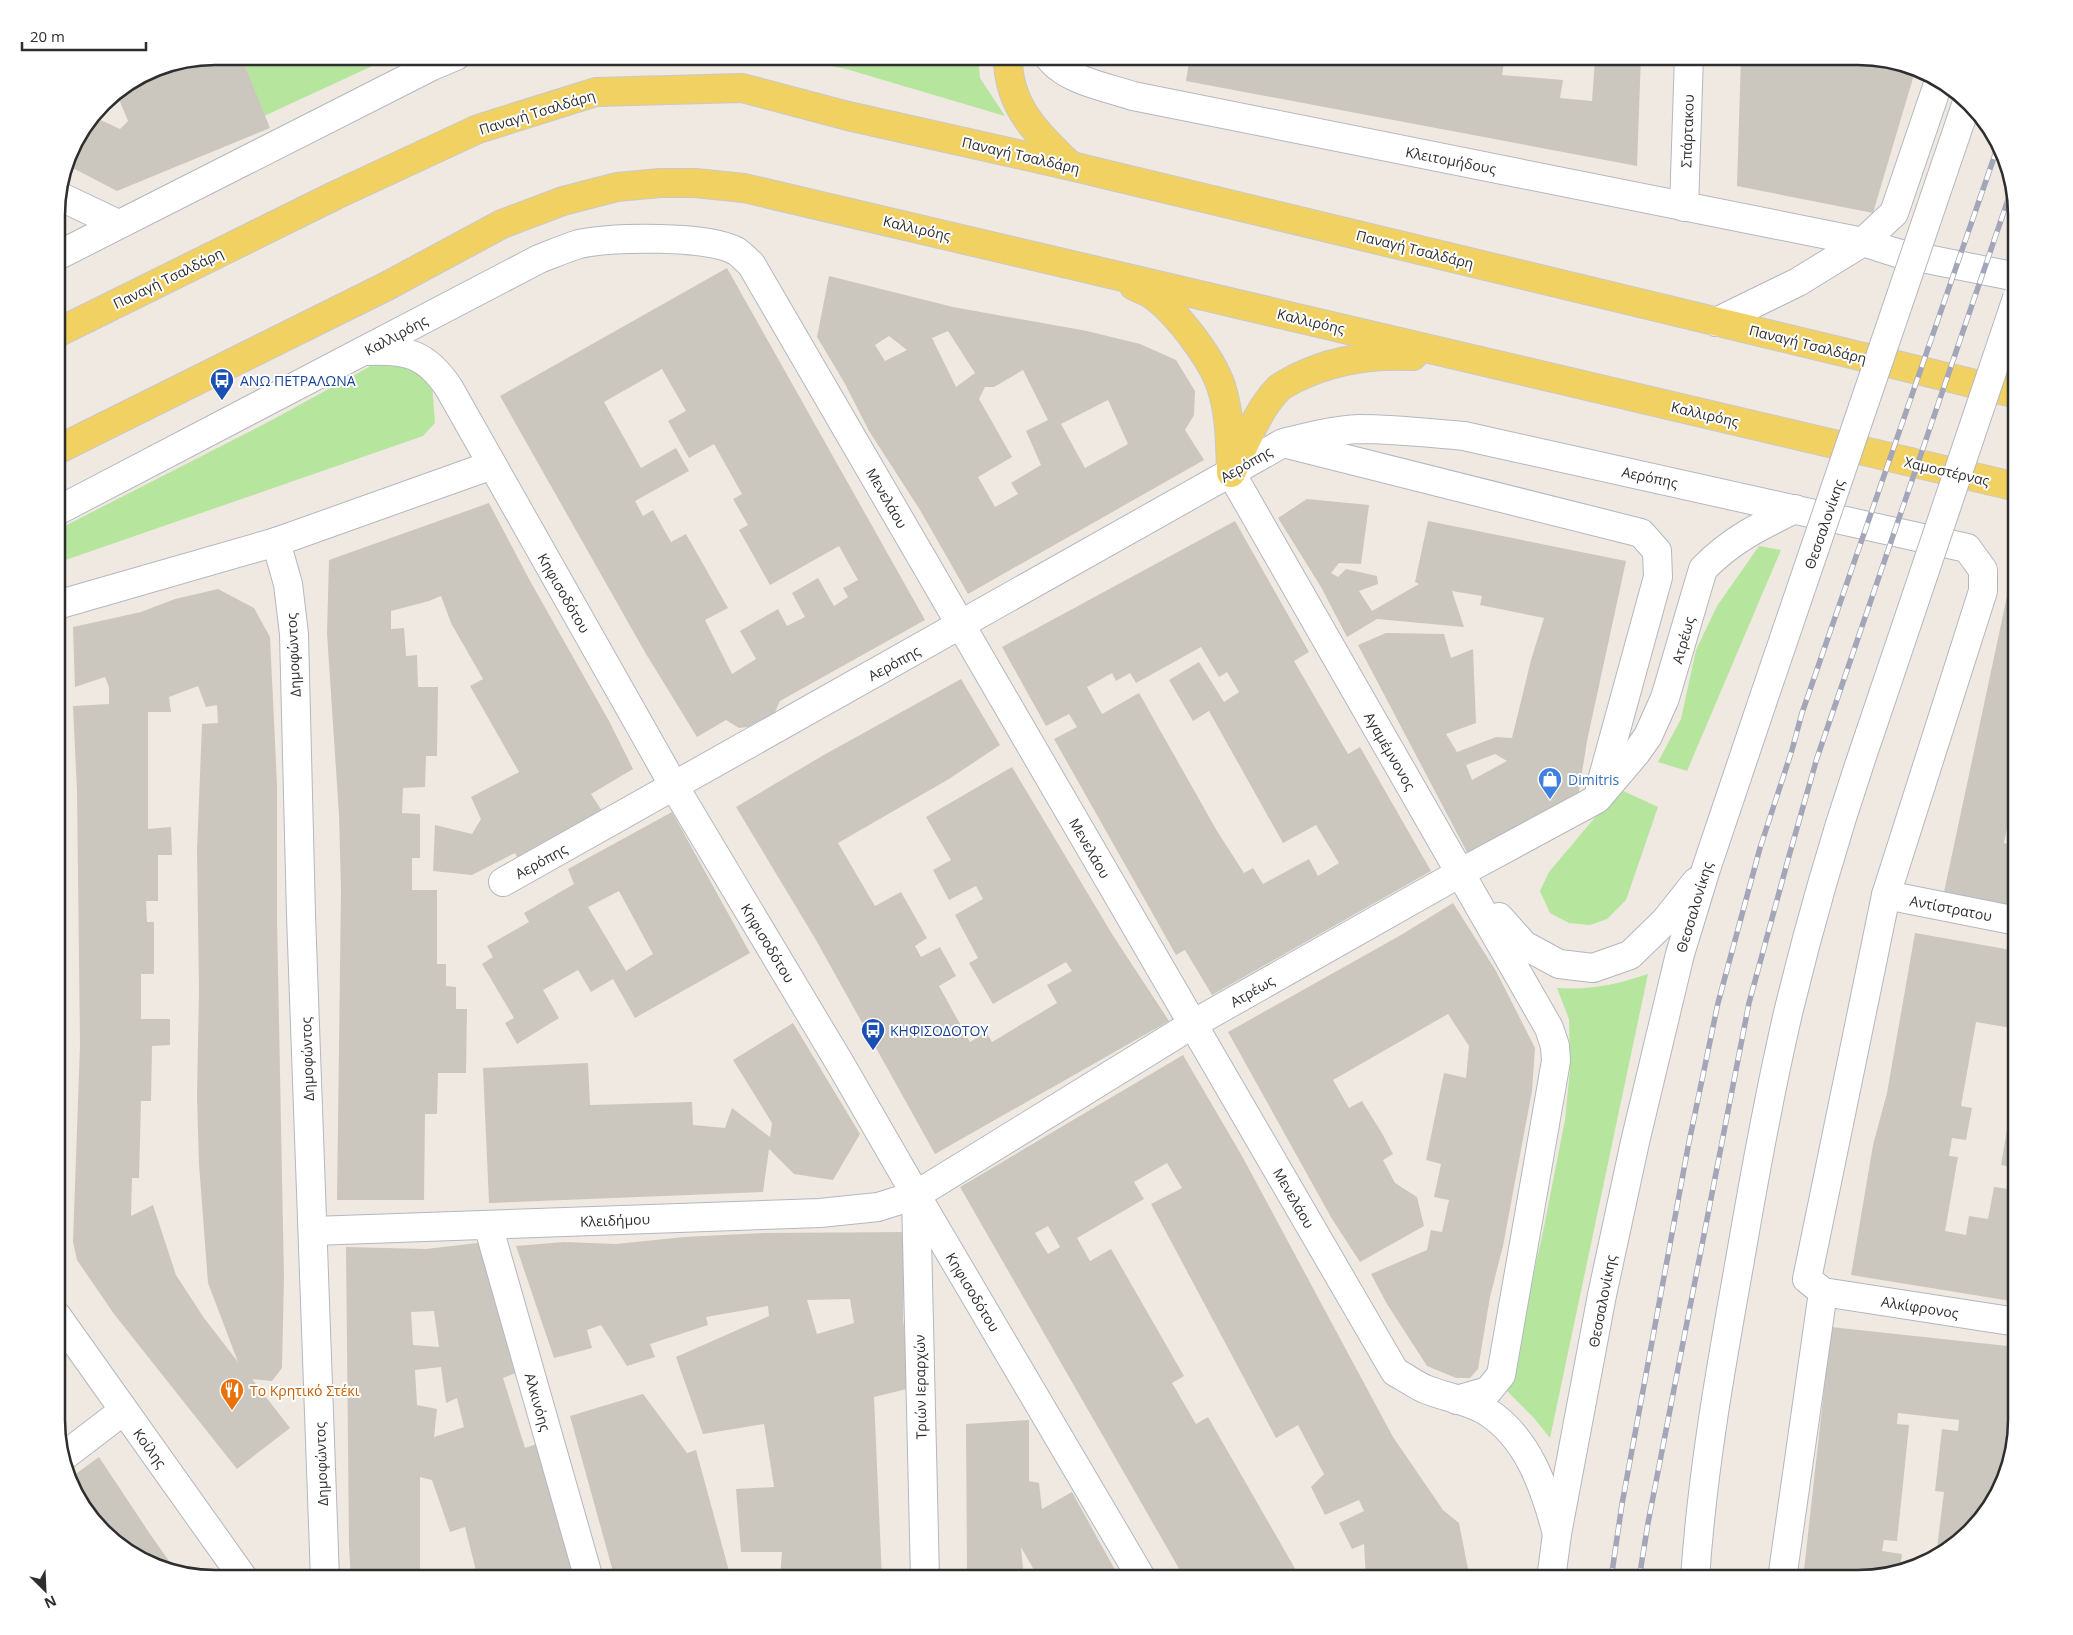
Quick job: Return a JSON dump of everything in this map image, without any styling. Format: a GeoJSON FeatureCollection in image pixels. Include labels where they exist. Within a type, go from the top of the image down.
{"type":"FeatureCollection","features":[{"type":"Feature","properties":{"kind":"main road"},"geometry":{"type":"LineString","coordinates":[[1008,65],[1012,89],[1029,123],[1041,138],[1071,166]]}},
{"type":"Feature","properties":{"kind":"main road","name":"Παναγή Τσαλδάρη"},"geometry":{"type":"LineString","coordinates":[[65,329],[336,195],[478,129],[596,92],[742,88],[848,116],[1071,166],[2008,392]]}},
{"type":"Feature","properties":{"kind":"main road","name":"Καλλιρόης"},"geometry":{"type":"LineString","coordinates":[[65,446],[387,286],[502,224],[563,201],[617,187],[677,183],[744,188],[1878,455]]}},
{"type":"Feature","properties":{"kind":"main road"},"geometry":{"type":"LineString","coordinates":[[1102,272],[1151,294],[1182,324],[1211,364],[1223,390],[1229,418],[1231,473]]}},
{"type":"Feature","properties":{"kind":"main road"},"geometry":{"type":"LineString","coordinates":[[1231,473],[1264,406],[1279,388],[1305,374],[1340,361],[1391,355],[1467,358]]}},
{"type":"Feature","properties":{"kind":"main road","name":"Χαμοστέρνας"},"geometry":{"type":"LineString","coordinates":[[1878,455],[2008,486]]}},
{"type":"Feature","properties":{"kind":"street"},"geometry":{"type":"LineString","coordinates":[[65,252],[434,65]]}},
{"type":"Feature","properties":{"kind":"street","name":"Κλειτομήδους"},"geometry":{"type":"LineString","coordinates":[[1056,65],[1071,76],[1133,96],[1863,242]]}},
{"type":"Feature","properties":{"kind":"street","name":"Σπάρτακου"},"geometry":{"type":"LineString","coordinates":[[1684,206],[1689,65]]}},
{"type":"Feature","properties":{"kind":"street"},"geometry":{"type":"LineString","coordinates":[[1716,322],[1798,282],[1863,242],[1894,213],[1937,87]]}},
{"type":"Feature","properties":{"kind":"street","name":"Θεσσαλονίκης"},"geometry":{"type":"LineString","coordinates":[[1552,1570],[1557,1534],[1602,1295],[1635,1142],[1680,954],[1706,869],[1964,110]]}},
{"type":"Feature","properties":{"kind":"street"},"geometry":{"type":"LineString","coordinates":[[66,199],[118,224]]}},
{"type":"Feature","properties":{"kind":"street","name":"Καλλιρόης"},"geometry":{"type":"LineString","coordinates":[[65,507],[539,259],[579,244],[617,240],[684,241],[715,244],[736,252],[751,264]]}},
{"type":"Feature","properties":{"kind":"street"},"geometry":{"type":"LineString","coordinates":[[1863,242],[1897,253],[2008,275]]}},
{"type":"Feature","properties":{"kind":"street","name":"Μενελάου"},"geometry":{"type":"LineString","coordinates":[[751,264],[1395,1372],[1424,1389],[1486,1410],[1519,1443],[1535,1468],[1546,1494],[1557,1534]]}},
{"type":"Feature","properties":{"kind":"street"},"geometry":{"type":"LineString","coordinates":[[1696,1570],[1698,1531],[1709,1442],[1758,1155],[1788,1013],[1826,867],[2008,325]]}},
{"type":"Feature","properties":{"kind":"street","name":"Κηφισοδότου"},"geometry":{"type":"LineString","coordinates":[[365,351],[403,352],[426,362],[435,368],[449,388],[674,786],[836,1057],[1137,1570]]}},
{"type":"Feature","properties":{"kind":"street","name":"Αερόπης"},"geometry":{"type":"LineString","coordinates":[[504,882],[1283,443],[1323,434],[1358,430],[1407,430],[1464,436],[1967,548],[1983,570],[1983,592],[1886,894]]}},
{"type":"Feature","properties":{"kind":"street","name":"Αερόπης"},"geometry":{"type":"LineString","coordinates":[[1283,443],[1641,533],[1658,551],[1658,578],[1597,799]]}},
{"type":"Feature","properties":{"kind":"street"},"geometry":{"type":"LineString","coordinates":[[65,603],[276,542],[492,465]]}},
{"type":"Feature","properties":{"kind":"street","name":"Αγαμέμνονος"},"geometry":{"type":"LineString","coordinates":[[1231,473],[1549,1028],[1555,1046],[1556,1060],[1501,1375],[1488,1391],[1457,1400]]}},
{"type":"Feature","properties":{"kind":"street","name":"Ατρέως"},"geometry":{"type":"LineString","coordinates":[[916,1195],[1193,1024],[1460,873],[1597,799],[1648,736],[1665,698],[1704,569],[1719,553],[1750,530],[1795,509]]}},
{"type":"Feature","properties":{"kind":"street","name":"Δημοφώντος"},"geometry":{"type":"LineString","coordinates":[[276,542],[288,584],[294,634],[325,1570]]}},
{"type":"Feature","properties":{"kind":"street"},"geometry":{"type":"LineString","coordinates":[[1460,873],[1524,945],[1559,964],[1593,968],[1630,955],[1665,921],[1706,869]]}},
{"type":"Feature","properties":{"kind":"street"},"geometry":{"type":"LineString","coordinates":[[1783,1570],[1823,1292],[1807,1279],[1886,894]]}},
{"type":"Feature","properties":{"kind":"street","name":"Αντίστρατου"},"geometry":{"type":"LineString","coordinates":[[1886,894],[2008,919]]}},
{"type":"Feature","properties":{"kind":"street","name":"Κλειδήμου"},"geometry":{"type":"LineString","coordinates":[[313,1231],[820,1213],[878,1207],[916,1195]]}},
{"type":"Feature","properties":{"kind":"street","name":"Τριών Ιεραρχών"},"geometry":{"type":"LineString","coordinates":[[916,1195],[925,1570]]}},
{"type":"Feature","properties":{"kind":"street","name":"Αλκινόης"},"geometry":{"type":"LineString","coordinates":[[488,1225],[586,1570]]}},
{"type":"Feature","properties":{"kind":"street","name":"Αλκίφρονος"},"geometry":{"type":"LineString","coordinates":[[1823,1292],[2008,1321]]}},
{"type":"Feature","properties":{"kind":"street","name":"Κοίλης"},"geometry":{"type":"LineString","coordinates":[[65,1328],[238,1570]]}},
{"type":"Feature","properties":{"kind":"street"},"geometry":{"type":"LineString","coordinates":[[69,1452],[123,1411]]}},
{"type":"Feature","properties":{"kind":"green space"},"geometry":{"type":"Polygon","coordinates":[[[244,65],[374,65],[264,116],[244,65]]]}},
{"type":"Feature","properties":{"kind":"green space"},"geometry":{"type":"Polygon","coordinates":[[[825,65],[979,65],[980,78],[1005,116],[846,69],[825,65]]]}},
{"type":"Feature","properties":{"kind":"green space"},"geometry":{"type":"Polygon","coordinates":[[[407,360],[432,383],[435,423],[423,436],[65,560],[65,526],[270,421],[380,361],[407,360]]]}},
{"type":"Feature","properties":{"kind":"green space"},"geometry":{"type":"Polygon","coordinates":[[[1759,546],[1781,550],[1687,771],[1658,762],[1681,719],[1696,650],[1717,606],[1759,546]]]}},
{"type":"Feature","properties":{"kind":"green space"},"geometry":{"type":"Polygon","coordinates":[[[1619,789],[1658,807],[1626,900],[1607,919],[1590,925],[1569,923],[1550,913],[1540,891],[1549,872],[1619,789]]]}},
{"type":"Feature","properties":{"kind":"green space"},"geometry":{"type":"Polygon","coordinates":[[[1648,974],[1550,1438],[1534,1418],[1506,1390],[1542,1237],[1565,1120],[1570,1069],[1569,1019],[1557,988],[1603,986],[1648,974]]]}},
{"type":"Feature","properties":{"kind":"building"},"geometry":{"type":"Polygon","coordinates":[[[206,65],[245,65],[270,128],[117,191],[73,168],[85,140],[99,119],[120,129],[128,121],[119,100],[132,90],[158,76],[177,70],[206,65]]]}},
{"type":"Feature","properties":{"kind":"building"},"geometry":{"type":"Polygon","coordinates":[[[1189,65],[1504,65],[1502,75],[1563,80],[1560,98],[1592,101],[1595,65],[1641,65],[1637,166],[1186,81],[1189,65]]]}},
{"type":"Feature","properties":{"kind":"building"},"geometry":{"type":"Polygon","coordinates":[[[1741,65],[1867,65],[1896,70],[1914,76],[1873,213],[1737,186],[1741,65]]]}},
{"type":"Feature","properties":{"kind":"building"},"geometry":{"type":"Polygon","coordinates":[[[727,268],[925,620],[780,701],[774,714],[756,726],[739,728],[726,720],[697,737],[646,654],[500,396],[727,268]],[[662,369],[604,402],[641,468],[676,448],[689,471],[635,501],[643,516],[653,510],[671,542],[686,534],[728,608],[705,620],[732,674],[756,659],[740,631],[778,609],[787,626],[805,617],[792,593],[818,578],[834,606],[848,597],[843,588],[858,580],[839,546],[770,585],[739,530],[748,525],[733,499],[742,494],[714,444],[689,458],[668,421],[686,411],[662,369]]]}},
{"type":"Feature","properties":{"kind":"building"},"geometry":{"type":"Polygon","coordinates":[[[829,276],[953,307],[1087,331],[1140,344],[1176,360],[1195,391],[1194,415],[1185,430],[1204,460],[968,594],[920,510],[869,431],[844,382],[817,337],[829,276]],[[948,331],[932,338],[956,387],[975,373],[948,331]],[[889,336],[875,345],[885,361],[907,350],[889,336]],[[1023,370],[994,387],[985,387],[979,399],[1012,457],[978,477],[995,507],[1018,494],[1011,483],[1041,465],[1026,431],[1048,420],[1023,370]],[[1108,400],[1061,424],[1085,468],[1128,444],[1108,400]]]}},
{"type":"Feature","properties":{"kind":"building"},"geometry":{"type":"Polygon","coordinates":[[[1307,499],[1369,505],[1361,564],[1339,563],[1331,573],[1338,577],[1346,569],[1377,576],[1378,584],[1359,591],[1372,611],[1419,584],[1415,582],[1428,521],[1626,561],[1587,741],[1578,798],[1468,854],[1358,645],[1386,633],[1444,634],[1451,658],[1473,649],[1476,723],[1446,734],[1457,752],[1496,737],[1512,738],[1531,660],[1544,618],[1480,605],[1482,596],[1452,591],[1464,627],[1377,619],[1347,637],[1321,587],[1278,518],[1307,499]],[[1495,754],[1466,765],[1472,780],[1507,761],[1495,754]]]}},
{"type":"Feature","properties":{"kind":"building"},"geometry":{"type":"Polygon","coordinates":[[[489,503],[529,579],[609,721],[633,769],[591,794],[604,814],[520,863],[515,853],[472,875],[433,871],[435,825],[472,834],[481,819],[471,797],[519,772],[470,686],[483,679],[451,623],[441,596],[391,611],[391,629],[404,628],[406,656],[417,655],[418,687],[438,687],[437,756],[426,756],[425,787],[403,788],[402,813],[420,814],[420,858],[412,858],[412,890],[437,890],[437,964],[446,964],[446,986],[456,987],[456,1009],[467,1009],[466,1073],[438,1073],[437,1114],[425,1114],[424,1200],[337,1200],[341,889],[339,815],[327,633],[329,560],[489,503]]]}},
{"type":"Feature","properties":{"kind":"building"},"geometry":{"type":"Polygon","coordinates":[[[1235,521],[1309,652],[1294,661],[1348,754],[1360,747],[1431,871],[1212,995],[1185,950],[1176,955],[1054,739],[1077,727],[1069,714],[1046,726],[1002,647],[1235,521]],[[1201,647],[1136,683],[1130,673],[1116,681],[1112,673],[1087,687],[1102,714],[1139,693],[1217,831],[1244,873],[1253,868],[1263,884],[1309,859],[1318,876],[1339,863],[1316,825],[1283,843],[1209,711],[1193,721],[1169,680],[1199,662],[1224,702],[1239,692],[1227,672],[1219,677],[1201,647]]]}},
{"type":"Feature","properties":{"kind":"building"},"geometry":{"type":"Polygon","coordinates":[[[218,589],[254,608],[270,637],[277,785],[277,919],[284,1278],[282,1368],[272,1381],[252,1379],[290,1428],[237,1469],[114,1314],[77,1260],[73,1242],[80,1045],[77,791],[73,706],[109,704],[109,687],[105,677],[75,687],[73,627],[141,612],[175,599],[218,589]],[[198,686],[169,697],[171,712],[148,712],[148,829],[171,827],[172,855],[158,855],[158,901],[146,901],[147,922],[154,922],[154,974],[141,974],[141,1019],[170,1019],[170,1045],[152,1046],[151,1101],[141,1101],[139,1178],[132,1178],[131,1216],[153,1205],[176,1275],[204,1318],[238,1362],[208,1283],[199,1164],[197,1096],[199,991],[197,850],[202,724],[218,723],[217,705],[206,707],[198,686]]]}},
{"type":"Feature","properties":{"kind":"building"},"geometry":{"type":"Polygon","coordinates":[[[2008,592],[2008,828],[2004,843],[2008,844],[2008,905],[1944,892],[2008,592]]]}},
{"type":"Feature","properties":{"kind":"building"},"geometry":{"type":"Polygon","coordinates":[[[961,679],[1000,745],[949,779],[838,843],[875,906],[901,892],[927,938],[915,946],[921,957],[940,947],[956,976],[939,986],[970,1042],[986,1032],[992,1042],[1057,1003],[1047,985],[1072,971],[1066,962],[993,1004],[969,963],[978,958],[955,915],[983,899],[976,886],[949,900],[933,870],[951,860],[926,817],[1012,767],[1112,934],[1169,1021],[935,1154],[816,940],[736,807],[822,756],[961,679]]]}},
{"type":"Feature","properties":{"kind":"building"},"geometry":{"type":"Polygon","coordinates":[[[672,812],[750,953],[635,1018],[613,979],[591,992],[578,970],[543,990],[559,1018],[517,1044],[505,1023],[514,1018],[482,964],[493,957],[487,946],[529,922],[524,913],[574,884],[568,869],[672,812]],[[619,891],[588,907],[626,971],[653,954],[619,891]]]}},
{"type":"Feature","properties":{"kind":"building"},"geometry":{"type":"Polygon","coordinates":[[[1453,903],[1496,971],[1535,1048],[1532,1091],[1503,1246],[1490,1297],[1478,1369],[1470,1378],[1456,1378],[1427,1366],[1387,1304],[1371,1274],[1427,1250],[1431,1230],[1442,1232],[1449,1200],[1434,1197],[1441,1164],[1426,1160],[1444,1073],[1466,1078],[1469,1046],[1448,1014],[1333,1080],[1349,1108],[1362,1101],[1393,1154],[1383,1160],[1395,1183],[1417,1197],[1424,1226],[1360,1262],[1332,1219],[1228,1032],[1401,935],[1453,903]]]}},
{"type":"Feature","properties":{"kind":"building"},"geometry":{"type":"Polygon","coordinates":[[[1915,933],[2008,949],[2008,1027],[1976,1022],[1961,1106],[1972,1108],[1966,1140],[1952,1138],[1949,1156],[1958,1157],[1945,1231],[1966,1235],[1969,1216],[1988,1219],[1994,1187],[2008,1189],[2008,1301],[1851,1275],[1873,1145],[1887,1093],[1915,933]]]}},
{"type":"Feature","properties":{"kind":"building"},"geometry":{"type":"Polygon","coordinates":[[[793,1023],[860,1134],[833,1180],[794,1174],[769,1149],[763,1192],[489,1203],[483,1068],[588,1063],[590,1105],[692,1102],[693,1125],[725,1128],[732,1108],[770,1137],[772,1123],[733,1060],[793,1023]]]}},
{"type":"Feature","properties":{"kind":"building"},"geometry":{"type":"Polygon","coordinates":[[[1183,1055],[1242,1156],[1393,1437],[1443,1510],[1459,1523],[1468,1570],[1365,1570],[1364,1544],[1352,1549],[1339,1523],[1364,1511],[1359,1500],[1325,1515],[1311,1487],[1324,1474],[1298,1425],[1276,1438],[1151,1204],[1182,1188],[1167,1163],[1134,1182],[1144,1199],[1077,1238],[1090,1261],[1111,1249],[1184,1376],[1172,1383],[1196,1424],[1208,1417],[1296,1570],[1180,1570],[960,1187],[1183,1055]],[[1048,1226],[1035,1233],[1048,1254],[1060,1247],[1048,1226]]]}},
{"type":"Feature","properties":{"kind":"building"},"geometry":{"type":"Polygon","coordinates":[[[2008,1124],[2008,1166],[2001,1165],[2008,1124]]]}},
{"type":"Feature","properties":{"kind":"building"},"geometry":{"type":"Polygon","coordinates":[[[905,1232],[903,1319],[911,1388],[874,1397],[882,1570],[781,1570],[782,1552],[741,1552],[736,1489],[774,1487],[764,1424],[703,1434],[676,1357],[769,1316],[768,1306],[706,1317],[708,1325],[650,1344],[655,1357],[627,1366],[601,1325],[587,1330],[592,1348],[554,1358],[516,1246],[564,1242],[616,1244],[684,1237],[763,1233],[905,1232]],[[850,1299],[807,1300],[817,1334],[854,1323],[850,1299]]]}},
{"type":"Feature","properties":{"kind":"building"},"geometry":{"type":"Polygon","coordinates":[[[486,1242],[521,1371],[503,1378],[525,1448],[545,1441],[581,1570],[476,1570],[465,1527],[450,1532],[432,1480],[420,1477],[420,1570],[350,1570],[346,1247],[426,1249],[486,1242]],[[434,1311],[411,1312],[413,1345],[439,1347],[434,1311]],[[441,1367],[415,1370],[417,1405],[437,1409],[434,1437],[464,1427],[457,1398],[446,1403],[441,1367]]]}},
{"type":"Feature","properties":{"kind":"building"},"geometry":{"type":"Polygon","coordinates":[[[1831,1327],[2008,1346],[2008,1429],[2005,1449],[1997,1477],[1988,1495],[1971,1519],[1937,1547],[1944,1492],[1935,1491],[1942,1429],[1958,1431],[1959,1420],[1898,1413],[1897,1424],[1909,1425],[1897,1541],[1884,1540],[1882,1551],[1902,1554],[1901,1564],[1867,1570],[1804,1570],[1831,1327]]]}},
{"type":"Feature","properties":{"kind":"building"},"geometry":{"type":"Polygon","coordinates":[[[643,1394],[687,1453],[696,1450],[729,1570],[613,1570],[570,1416],[643,1394]]]}},
{"type":"Feature","properties":{"kind":"building"},"geometry":{"type":"Polygon","coordinates":[[[1029,1420],[1029,1481],[1039,1483],[1042,1509],[1072,1492],[1115,1570],[1034,1570],[1021,1547],[1023,1570],[967,1570],[966,1424],[1029,1420]]]}},
{"type":"Feature","properties":{"kind":"building"},"geometry":{"type":"Polygon","coordinates":[[[99,1457],[170,1563],[140,1550],[116,1533],[90,1503],[75,1474],[99,1457]]]}},
{"type":"Feature","properties":{"kind":"railway"},"geometry":{"type":"LineString","coordinates":[[1612,1570],[1622,1504],[1688,1147],[1718,1003],[1760,848],[1802,713],[1995,154]]}},
{"type":"Feature","properties":{"kind":"railway"},"geometry":{"type":"LineString","coordinates":[[1640,1570],[1749,1003],[1817,758],[2007,202]]}},
{"type":"Feature","properties":{"kind":"place","name":"ΑΝΩ ΠΕΤΡΑΛΩΝΑ"},"geometry":{"type":"Point","coordinates":[222,401]}},
{"type":"Feature","properties":{"kind":"place","name":"Dimitris"},"geometry":{"type":"Point","coordinates":[1550,800]}},
{"type":"Feature","properties":{"kind":"place","name":"ΚΗΦΙΣΟΔΟΤΟΥ"},"geometry":{"type":"Point","coordinates":[873,1051]}},
{"type":"Feature","properties":{"kind":"place","name":"Το Κρητικό Στέκι"},"geometry":{"type":"Point","coordinates":[232,1411]}}]}
